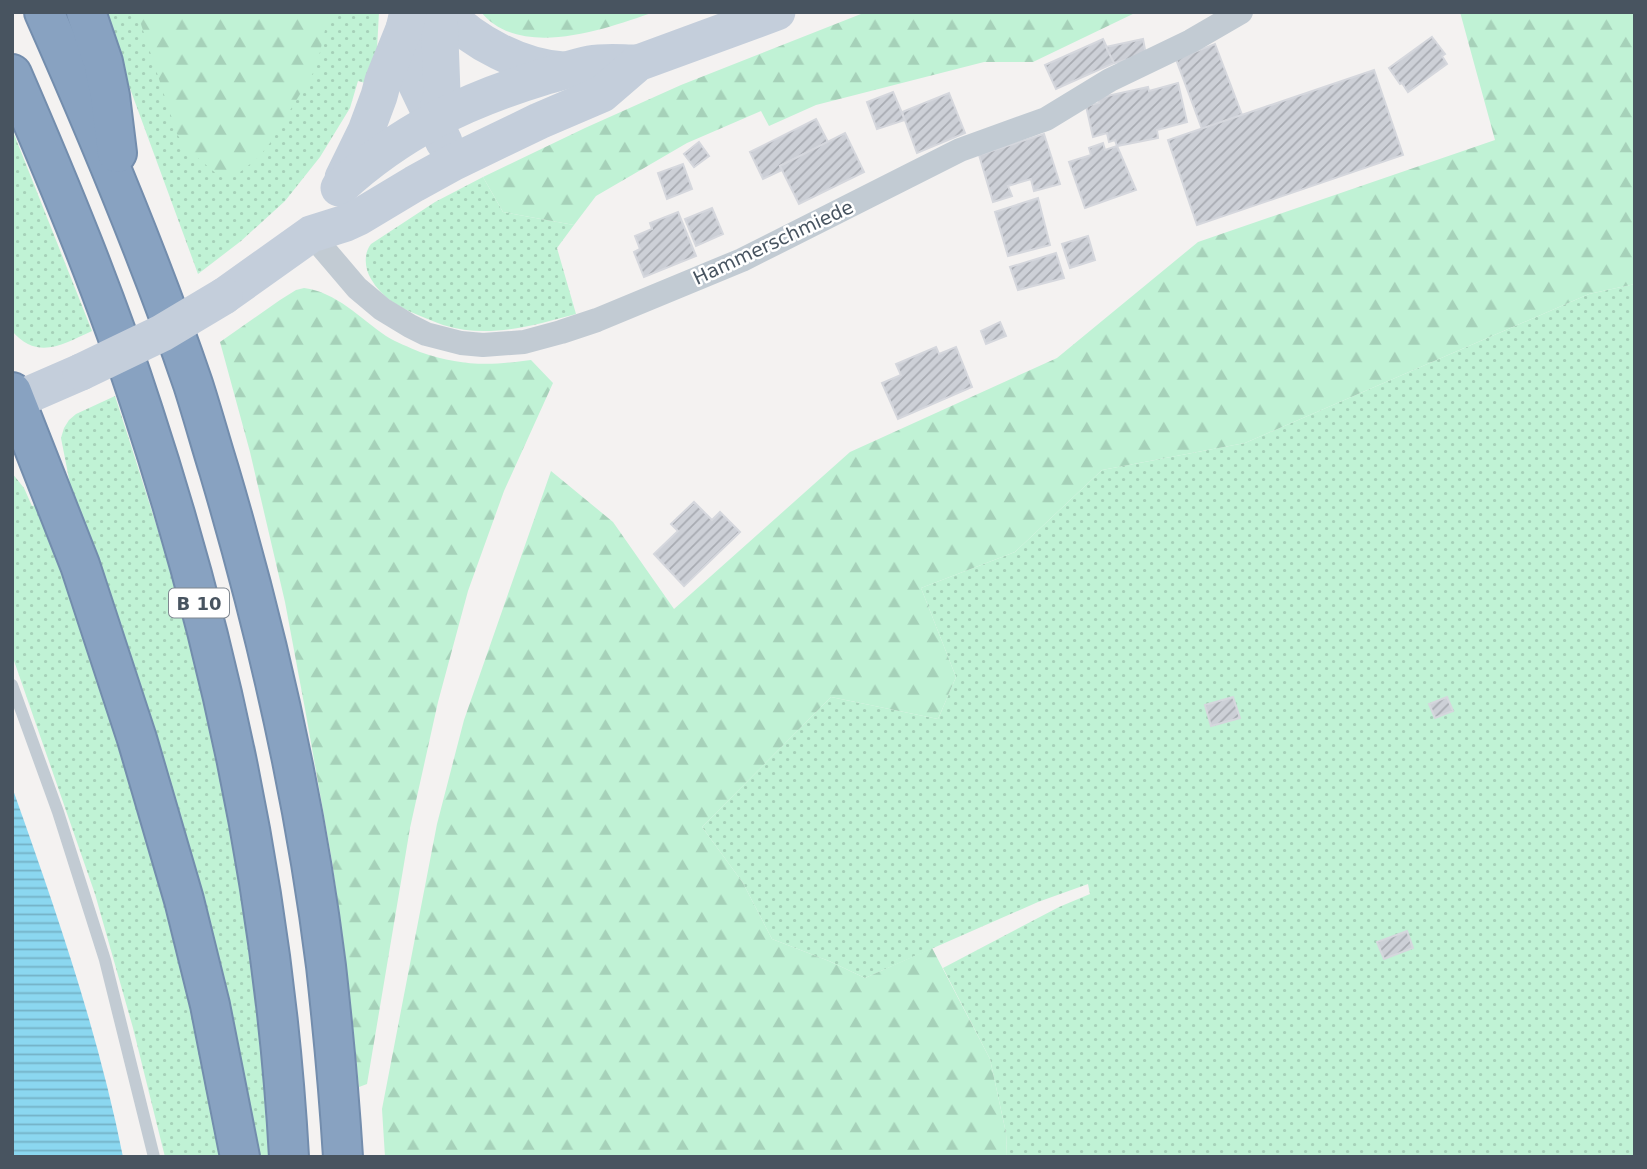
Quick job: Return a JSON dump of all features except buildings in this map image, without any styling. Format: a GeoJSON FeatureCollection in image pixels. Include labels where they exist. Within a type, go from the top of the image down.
{"type":"FeatureCollection","features":[{"type":"Feature","properties":{"kind":"highway","name":"B 10"},"geometry":{"type":"LineString","coordinates":[[44,12],[154,276],[193,386],[262,628],[284,723],[326,966],[344,1157]]}},
{"type":"Feature","properties":{"kind":"highway"},"geometry":{"type":"LineString","coordinates":[[86,12],[103,62],[110,96],[122,196]]}},
{"type":"Feature","properties":{"kind":"highway","name":"B 10"},"geometry":{"type":"LineString","coordinates":[[12,74],[95,275],[143,410],[185,546],[250,823],[270,955],[289,1157]]}},
{"type":"Feature","properties":{"kind":"highway"},"geometry":{"type":"LineString","coordinates":[[13,398],[34,443],[80,565],[137,739],[184,900],[210,1005],[240,1157]]}},
{"type":"Feature","properties":{"kind":"main road"},"geometry":{"type":"LineString","coordinates":[[433,120],[442,93],[439,12]]}},
{"type":"Feature","properties":{"kind":"main road"},"geometry":{"type":"LineString","coordinates":[[445,12],[465,31],[509,55],[550,69],[568,70]]}},
{"type":"Feature","properties":{"kind":"main road"},"geometry":{"type":"LineString","coordinates":[[13,398],[80,372],[162,333],[224,296],[311,233],[359,217],[454,162],[602,94],[638,63],[777,12]]}},
{"type":"Feature","properties":{"kind":"main road"},"geometry":{"type":"LineString","coordinates":[[406,21],[413,77],[454,162]]}},
{"type":"Feature","properties":{"kind":"main road"},"geometry":{"type":"LineString","coordinates":[[311,233],[339,188],[366,131],[406,21]]}},
{"type":"Feature","properties":{"kind":"main road"},"geometry":{"type":"LineString","coordinates":[[339,188],[377,156],[433,120],[465,104],[500,90],[589,64],[638,63]]}},
{"type":"Feature","properties":{"kind":"street","name":"Hammerschmiede"},"geometry":{"type":"LineString","coordinates":[[311,233],[357,288],[410,327],[461,343],[483,345],[524,342],[597,320],[742,260],[960,150],[1046,119],[1110,80],[1191,41],[1241,12]]}},
{"type":"Feature","properties":{"kind":"lane"},"geometry":{"type":"LineString","coordinates":[[12,685],[58,812],[105,960],[154,1157]]}},
{"type":"Feature","properties":{"kind":"green space"},"geometry":{"type":"Polygon","coordinates":[[[102,12],[379,12],[377,49],[369,84],[358,81],[350,108],[320,157],[285,201],[241,241],[198,274],[102,12]]]}},
{"type":"Feature","properties":{"kind":"green space"},"geometry":{"type":"Polygon","coordinates":[[[137,12],[329,12],[313,73],[270,143],[259,157],[235,176],[226,179],[185,147],[177,134],[137,12]]]}},
{"type":"Feature","properties":{"kind":"green space"},"geometry":{"type":"Polygon","coordinates":[[[481,12],[654,12],[588,32],[540,38],[518,35],[498,26],[481,12]]]}},
{"type":"Feature","properties":{"kind":"green space"},"geometry":{"type":"Polygon","coordinates":[[[866,12],[1137,12],[1033,62],[984,62],[816,105],[769,126],[761,111],[687,143],[596,196],[574,225],[503,212],[483,177],[681,85],[866,12]]]}},
{"type":"Feature","properties":{"kind":"green space"},"geometry":{"type":"Polygon","coordinates":[[[1460,12],[1635,12],[1635,284],[1589,294],[1245,443],[1102,470],[1015,552],[921,588],[956,677],[938,719],[831,697],[702,827],[743,883],[772,939],[865,978],[932,948],[990,1059],[1006,1133],[1007,1157],[385,1157],[382,1109],[437,824],[464,720],[551,471],[613,522],[674,609],[850,452],[1057,358],[1198,242],[1495,140],[1460,12]]]}},
{"type":"Feature","properties":{"kind":"green space"},"geometry":{"type":"Polygon","coordinates":[[[12,129],[92,331],[61,345],[41,348],[22,340],[12,331],[12,129]]]}},
{"type":"Feature","properties":{"kind":"green space"},"geometry":{"type":"Polygon","coordinates":[[[483,177],[503,212],[574,225],[557,248],[576,314],[510,329],[460,329],[404,309],[375,286],[366,266],[367,252],[371,244],[435,202],[483,177]]]}},
{"type":"Feature","properties":{"kind":"green space"},"geometry":{"type":"Polygon","coordinates":[[[1635,284],[1635,1157],[1007,1157],[1006,1133],[990,1059],[943,968],[1059,907],[1090,894],[1088,884],[1038,902],[865,978],[772,939],[743,883],[702,827],[831,697],[938,719],[956,677],[921,588],[1015,552],[1102,470],[1245,443],[1589,294],[1635,284]]]}},
{"type":"Feature","properties":{"kind":"green space"},"geometry":{"type":"Polygon","coordinates":[[[304,288],[316,290],[337,300],[386,336],[420,352],[475,364],[531,360],[553,383],[504,491],[468,591],[438,702],[410,828],[367,1084],[359,1087],[332,861],[305,709],[285,602],[250,452],[220,342],[280,300],[304,288]]]}},
{"type":"Feature","properties":{"kind":"green space"},"geometry":{"type":"Polygon","coordinates":[[[115,396],[152,511],[197,667],[218,762],[239,874],[255,987],[271,1157],[257,1157],[97,564],[71,489],[61,438],[64,428],[76,414],[115,396]]]}},
{"type":"Feature","properties":{"kind":"green space"},"geometry":{"type":"Polygon","coordinates":[[[12,473],[24,488],[32,506],[39,504],[132,783],[177,947],[223,1157],[165,1157],[133,1028],[95,894],[12,655],[12,473]]]}},
{"type":"Feature","properties":{"kind":"water"},"geometry":{"type":"Polygon","coordinates":[[[12,787],[88,1016],[123,1157],[12,1157],[12,787]]]}}]}
